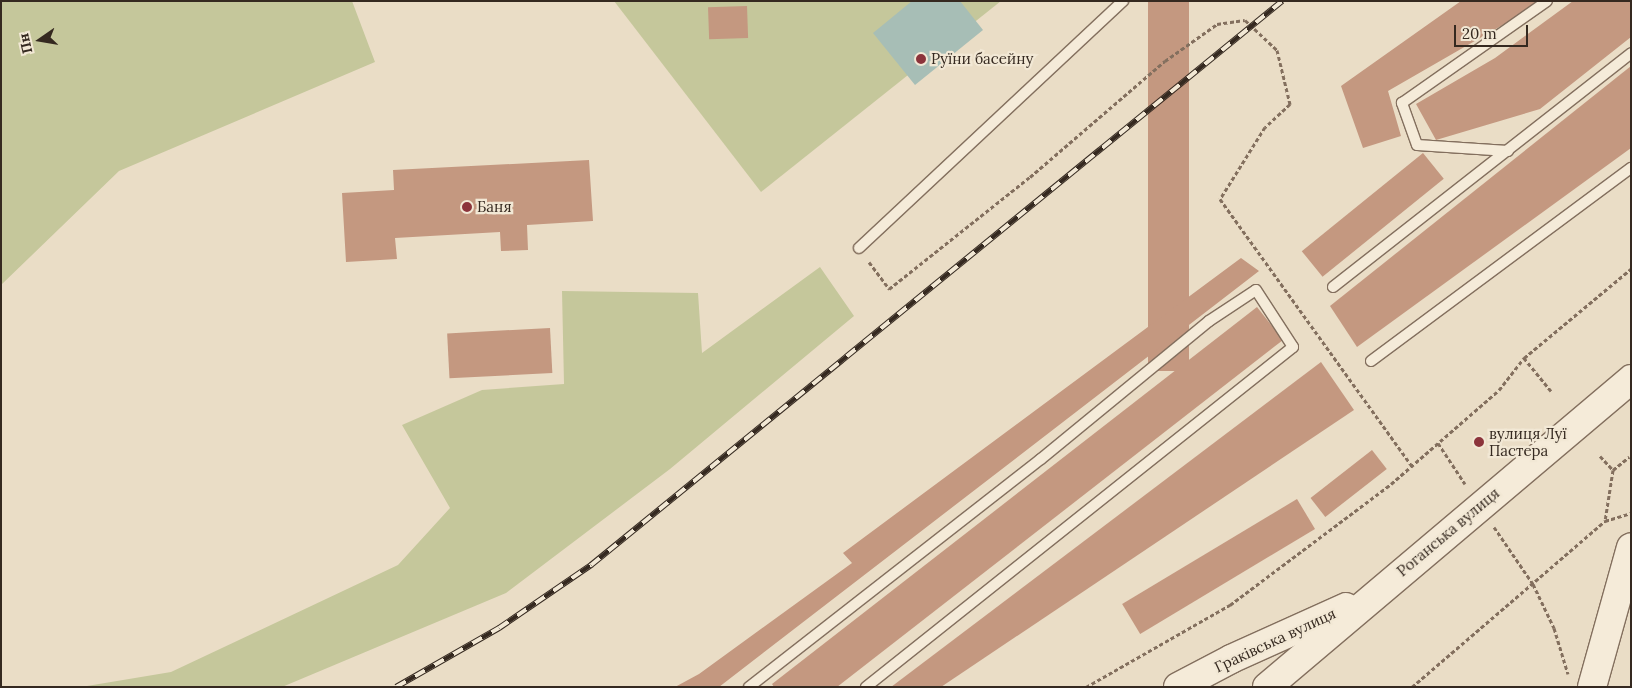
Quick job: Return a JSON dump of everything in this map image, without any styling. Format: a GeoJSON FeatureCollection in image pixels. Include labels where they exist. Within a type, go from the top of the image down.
{"type":"FeatureCollection","features":[{"type":"Feature","properties":{"kind":"main road","name":"Роганська вулиця"},"geometry":{"type":"LineString","coordinates":[[1267,687],[1372,595],[1631,379]]}},
{"type":"Feature","properties":{"kind":"main road"},"geometry":{"type":"LineString","coordinates":[[1580,683],[1631,547]]}},
{"type":"Feature","properties":{"kind":"main road","name":"Граківська вулиця"},"geometry":{"type":"LineString","coordinates":[[1178,687],[1231,659],[1372,595]]}},
{"type":"Feature","properties":{"kind":"lane"},"geometry":{"type":"LineString","coordinates":[[859,248],[1123,1]]}},
{"type":"Feature","properties":{"kind":"lane"},"geometry":{"type":"LineString","coordinates":[[1508,152],[1417,145],[1402,103],[1547,1]]}},
{"type":"Feature","properties":{"kind":"lane"},"geometry":{"type":"LineString","coordinates":[[1333,287],[1508,152],[1631,53]]}},
{"type":"Feature","properties":{"kind":"lane"},"geometry":{"type":"LineString","coordinates":[[1371,361],[1631,168]]}},
{"type":"Feature","properties":{"kind":"lane"},"geometry":{"type":"LineString","coordinates":[[749,687],[1041,459],[1209,322],[1256,290],[1294,348],[866,687]]}},
{"type":"Feature","properties":{"kind":"path"},"geometry":{"type":"LineString","coordinates":[[859,248],[889,289],[1030,177],[1165,61],[1217,24],[1245,20],[1263,34],[1278,50],[1290,104],[1265,127],[1220,199],[1412,466]]}},
{"type":"Feature","properties":{"kind":"path"},"geometry":{"type":"LineString","coordinates":[[1086,687],[1230,605],[1412,466],[1499,390],[1524,358],[1630,270]]}},
{"type":"Feature","properties":{"kind":"path"},"geometry":{"type":"LineString","coordinates":[[1524,358],[1551,391]]}},
{"type":"Feature","properties":{"kind":"path"},"geometry":{"type":"LineString","coordinates":[[1438,444],[1534,584],[1580,683]]}},
{"type":"Feature","properties":{"kind":"path"},"geometry":{"type":"LineString","coordinates":[[1600,456],[1613,470]]}},
{"type":"Feature","properties":{"kind":"path"},"geometry":{"type":"LineString","coordinates":[[1605,521],[1613,470],[1629,457]]}},
{"type":"Feature","properties":{"kind":"path"},"geometry":{"type":"LineString","coordinates":[[1412,687],[1605,521],[1631,514]]}},
{"type":"Feature","properties":{"kind":"green space"},"geometry":{"type":"Polygon","coordinates":[[[1,1],[352,1],[375,62],[119,171],[1,285],[1,1]]]}},
{"type":"Feature","properties":{"kind":"green space"},"geometry":{"type":"Polygon","coordinates":[[[614,1],[1001,1],[761,192],[614,1]]]}},
{"type":"Feature","properties":{"kind":"green space"},"geometry":{"type":"Polygon","coordinates":[[[820,267],[854,316],[670,469],[506,593],[282,687],[81,687],[171,672],[398,565],[450,508],[402,425],[482,390],[564,384],[562,291],[698,293],[702,353],[820,267]]]}},
{"type":"Feature","properties":{"kind":"water","name":"Руїни басейну"},"geometry":{"type":"Polygon","coordinates":[[[912,1],[960,1],[983,30],[915,85],[873,33],[912,1]]]}},
{"type":"Feature","properties":{"kind":"building"},"geometry":{"type":"Polygon","coordinates":[[[1148,1],[1189,1],[1189,371],[1148,371],[1148,1]]]}},
{"type":"Feature","properties":{"kind":"building"},"geometry":{"type":"Polygon","coordinates":[[[1461,1],[1544,1],[1388,91],[1401,136],[1363,148],[1341,86],[1461,1]]]}},
{"type":"Feature","properties":{"kind":"building"},"geometry":{"type":"Polygon","coordinates":[[[1573,1],[1631,1],[1631,37],[1540,109],[1436,140],[1416,104],[1495,58],[1573,1]]]}},
{"type":"Feature","properties":{"kind":"building"},"geometry":{"type":"Polygon","coordinates":[[[747,6],[748,38],[709,39],[708,7],[747,6]]]}},
{"type":"Feature","properties":{"kind":"building"},"geometry":{"type":"Polygon","coordinates":[[[1631,66],[1631,148],[1357,347],[1330,306],[1631,66]]]}},
{"type":"Feature","properties":{"kind":"building"},"geometry":{"type":"Polygon","coordinates":[[[1423,153],[1444,179],[1323,277],[1302,251],[1423,153]]]}},
{"type":"Feature","properties":{"kind":"building","name":"Баня"},"geometry":{"type":"Polygon","coordinates":[[[589,160],[593,221],[527,225],[528,250],[501,251],[500,232],[395,238],[397,259],[346,262],[342,193],[394,190],[393,170],[589,160]]]}},
{"type":"Feature","properties":{"kind":"building"},"geometry":{"type":"Polygon","coordinates":[[[1241,258],[1259,271],[719,687],[675,687],[699,674],[852,563],[843,553],[1241,258]]]}},
{"type":"Feature","properties":{"kind":"building"},"geometry":{"type":"Polygon","coordinates":[[[1257,307],[1283,340],[837,687],[774,687],[772,684],[1257,307]]]}},
{"type":"Feature","properties":{"kind":"building"},"geometry":{"type":"Polygon","coordinates":[[[550,328],[552,373],[449,378],[447,333],[550,328]]]}},
{"type":"Feature","properties":{"kind":"building"},"geometry":{"type":"Polygon","coordinates":[[[1321,362],[1354,410],[941,687],[891,687],[1321,362]]]}},
{"type":"Feature","properties":{"kind":"building"},"geometry":{"type":"Polygon","coordinates":[[[1372,450],[1387,469],[1325,517],[1311,498],[1372,450]]]}},
{"type":"Feature","properties":{"kind":"building"},"geometry":{"type":"Polygon","coordinates":[[[1297,499],[1315,529],[1140,634],[1122,604],[1297,499]]]}},
{"type":"Feature","properties":{"kind":"railway"},"geometry":{"type":"LineString","coordinates":[[396,687],[499,628],[591,565],[1282,1]]}},
{"type":"Feature","properties":{"kind":"place","name":"Руїни басейну"},"geometry":{"type":"Point","coordinates":[921,59]}},
{"type":"Feature","properties":{"kind":"place","name":"Баня"},"geometry":{"type":"Point","coordinates":[467,207]}},
{"type":"Feature","properties":{"kind":"place","name":"вулиця Луї Пастера"},"geometry":{"type":"Point","coordinates":[1479,442]}}]}
